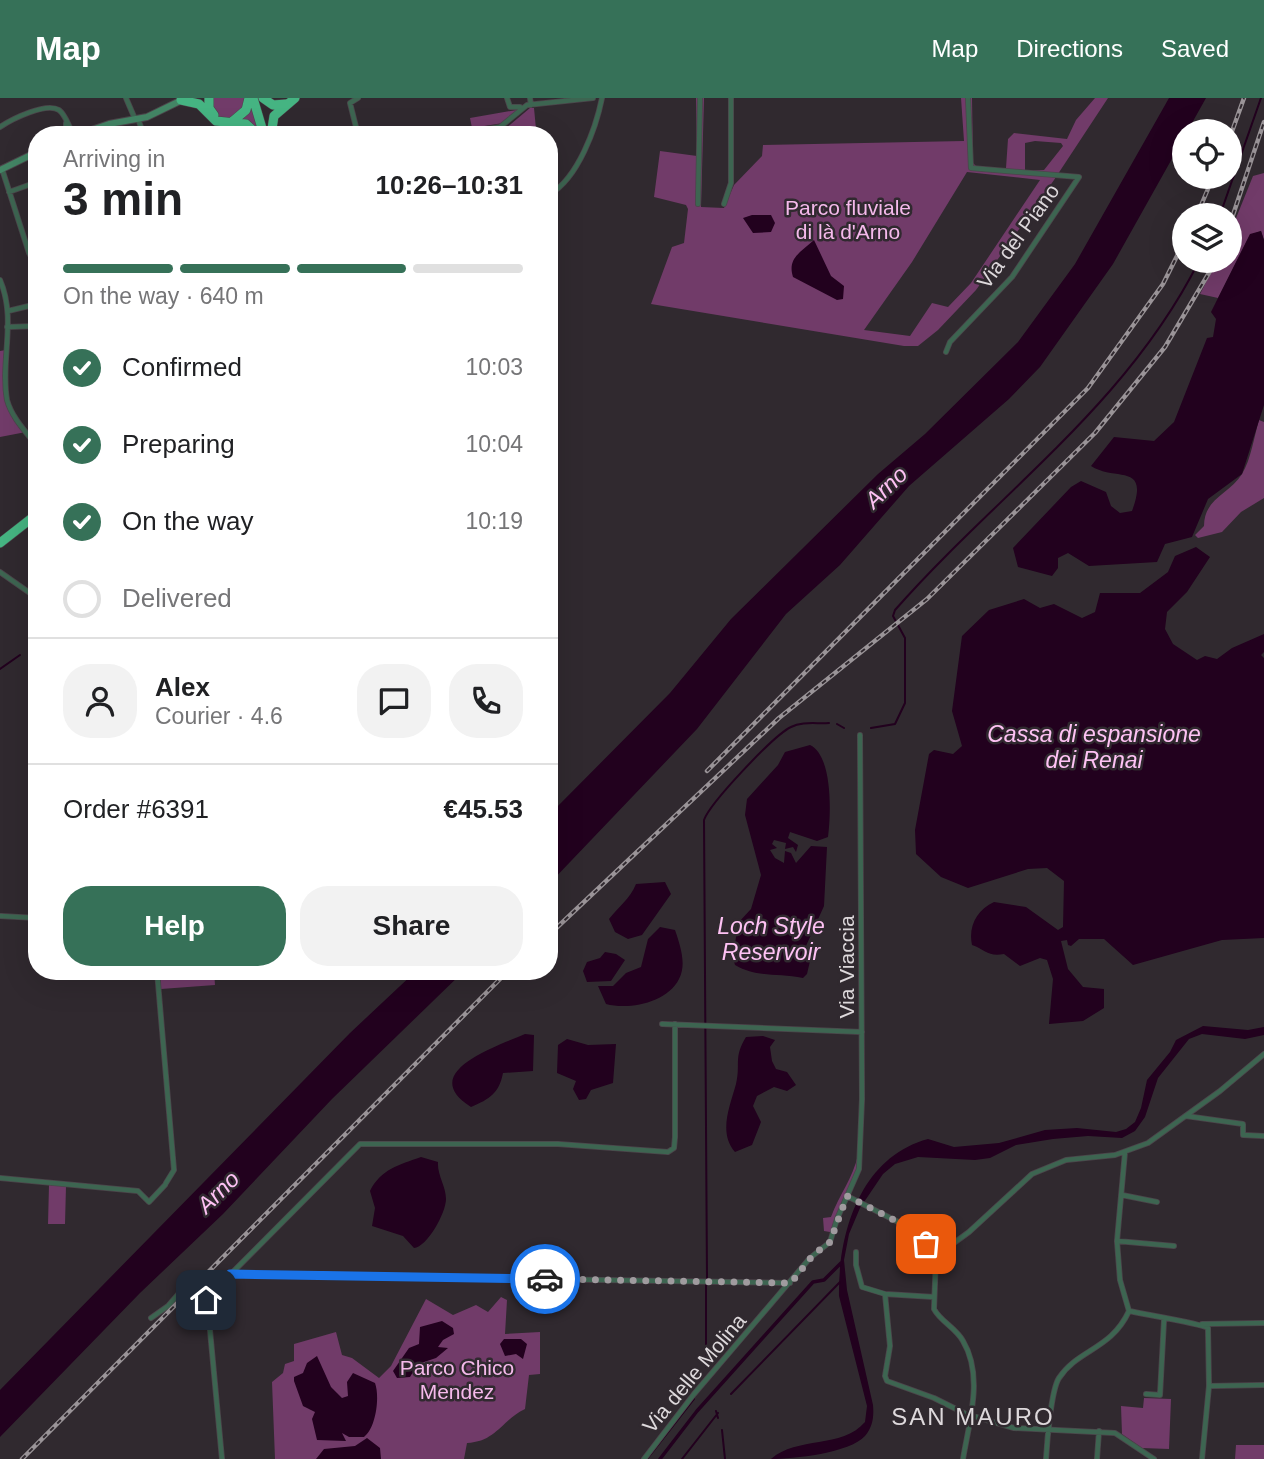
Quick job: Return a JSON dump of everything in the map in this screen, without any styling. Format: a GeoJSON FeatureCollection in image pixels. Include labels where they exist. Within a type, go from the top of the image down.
{"type":"FeatureCollection","features":[{"type":"Feature","properties":{"kind":"highway"},"geometry":{"type":"LineString","coordinates":[[255,98],[276,106],[294,98]]}},
{"type":"Feature","properties":{"kind":"highway"},"geometry":{"type":"LineString","coordinates":[[183,99],[209,103],[223,121],[234,121],[255,98]]}},
{"type":"Feature","properties":{"kind":"highway"},"geometry":{"type":"LineString","coordinates":[[255,98],[265,126]]}},
{"type":"Feature","properties":{"kind":"highway"},"geometry":{"type":"LineString","coordinates":[[271,126],[274,116],[294,98]]}},
{"type":"Feature","properties":{"kind":"highway"},"geometry":{"type":"LineString","coordinates":[[200,100],[216,121],[248,126]]}},
{"type":"Feature","properties":{"kind":"highway"},"geometry":{"type":"LineString","coordinates":[[0,543],[28,521]]}},
{"type":"Feature","properties":{"kind":"highway"},"geometry":{"type":"LineString","coordinates":[[0,549],[28,527]]}},
{"type":"Feature","properties":{"kind":"main road"},"geometry":{"type":"LineString","coordinates":[[110,126],[137,119],[183,99]]}},
{"type":"Feature","properties":{"kind":"main road"},"geometry":{"type":"LineString","coordinates":[[1,171],[28,157]]}},
{"type":"Feature","properties":{"kind":"street"},"geometry":{"type":"LineString","coordinates":[[126,98],[140,126]]}},
{"type":"Feature","properties":{"kind":"street"},"geometry":{"type":"LineString","coordinates":[[356,126],[350,103],[358,98]]}},
{"type":"Feature","properties":{"kind":"street"},"geometry":{"type":"LineString","coordinates":[[507,98],[510,107],[522,108]]}},
{"type":"Feature","properties":{"kind":"street"},"geometry":{"type":"LineString","coordinates":[[530,98],[531,105]]}},
{"type":"Feature","properties":{"kind":"street"},"geometry":{"type":"LineString","coordinates":[[501,126],[522,108],[531,105],[593,98]]}},
{"type":"Feature","properties":{"kind":"street"},"geometry":{"type":"LineString","coordinates":[[558,189],[582,155],[597,123],[601,98]]}},
{"type":"Feature","properties":{"kind":"street"},"geometry":{"type":"LineString","coordinates":[[698,204],[700,98]]}},
{"type":"Feature","properties":{"kind":"street"},"geometry":{"type":"LineString","coordinates":[[724,204],[731,183],[731,98]]}},
{"type":"Feature","properties":{"kind":"street","name":"Via del Piano"},"geometry":{"type":"LineString","coordinates":[[946,352],[950,342],[1012,277],[1079,177],[971,168],[968,98]]}},
{"type":"Feature","properties":{"kind":"street"},"geometry":{"type":"LineString","coordinates":[[517,99],[522,108]]}},
{"type":"Feature","properties":{"kind":"street"},"geometry":{"type":"LineString","coordinates":[[0,127],[17,116],[52,109],[61,111],[69,126]]}},
{"type":"Feature","properties":{"kind":"street"},"geometry":{"type":"LineString","coordinates":[[1,171],[27,244]]}},
{"type":"Feature","properties":{"kind":"street"},"geometry":{"type":"LineString","coordinates":[[9,192],[28,185]]}},
{"type":"Feature","properties":{"kind":"street"},"geometry":{"type":"LineString","coordinates":[[0,280],[8,311],[2,391],[15,417],[28,434]]}},
{"type":"Feature","properties":{"kind":"street"},"geometry":{"type":"LineString","coordinates":[[8,311],[28,306]]}},
{"type":"Feature","properties":{"kind":"street"},"geometry":{"type":"LineString","coordinates":[[7,327],[28,326]]}},
{"type":"Feature","properties":{"kind":"street"},"geometry":{"type":"LineString","coordinates":[[0,572],[28,592]]}},
{"type":"Feature","properties":{"kind":"street","name":"Via Viaccia"},"geometry":{"type":"LineString","coordinates":[[849,1197],[859,1169],[862,1142],[860,735]]}},
{"type":"Feature","properties":{"kind":"street"},"geometry":{"type":"LineString","coordinates":[[0,916],[28,918]]}},
{"type":"Feature","properties":{"kind":"street"},"geometry":{"type":"LineString","coordinates":[[0,1178],[138,1191],[149,1202],[165,1184],[174,1170],[158,980]]}},
{"type":"Feature","properties":{"kind":"street"},"geometry":{"type":"LineString","coordinates":[[662,1024],[862,1032]]}},
{"type":"Feature","properties":{"kind":"street"},"geometry":{"type":"LineString","coordinates":[[207,1298],[360,1144],[558,1144],[668,1152],[674,1148],[675,1137],[675,1024]]}},
{"type":"Feature","properties":{"kind":"street"},"geometry":{"type":"LineString","coordinates":[[936,1256],[968,1232],[1026,1178],[1066,1160],[1125,1152],[1156,1138],[1220,1091],[1264,1054]]}},
{"type":"Feature","properties":{"kind":"street"},"geometry":{"type":"LineString","coordinates":[[1185,1116],[1243,1124],[1243,1135],[1264,1136]]}},
{"type":"Feature","properties":{"kind":"street"},"geometry":{"type":"LineString","coordinates":[[1046,1459],[1048,1430],[1059,1378],[1114,1335],[1129,1311],[1120,1280],[1117,1241],[1125,1152]]}},
{"type":"Feature","properties":{"kind":"street"},"geometry":{"type":"LineString","coordinates":[[1122,1195],[1157,1202]]}},
{"type":"Feature","properties":{"kind":"street"},"geometry":{"type":"LineString","coordinates":[[849,1197],[912,1229],[936,1256],[934,1297],[937,1314],[949,1323],[967,1349],[972,1377],[972,1415],[963,1459]]}},
{"type":"Feature","properties":{"kind":"street","name":"Via delle Molina"},"geometry":{"type":"LineString","coordinates":[[644,1459],[694,1394],[813,1255],[830,1242],[849,1197]]}},
{"type":"Feature","properties":{"kind":"street"},"geometry":{"type":"LineString","coordinates":[[1117,1241],[1174,1246]]}},
{"type":"Feature","properties":{"kind":"street"},"geometry":{"type":"LineString","coordinates":[[856,1252],[856,1265],[862,1287],[885,1294],[934,1297]]}},
{"type":"Feature","properties":{"kind":"street"},"geometry":{"type":"LineString","coordinates":[[230,1274],[791,1283]]}},
{"type":"Feature","properties":{"kind":"street"},"geometry":{"type":"LineString","coordinates":[[151,1318],[168,1306],[188,1283],[192,1283]]}},
{"type":"Feature","properties":{"kind":"street"},"geometry":{"type":"LineString","coordinates":[[198,1289],[207,1298],[222,1459]]}},
{"type":"Feature","properties":{"kind":"street"},"geometry":{"type":"LineString","coordinates":[[885,1294],[890,1346],[885,1380],[972,1415],[1018,1429],[1119,1434],[1154,1459]]}},
{"type":"Feature","properties":{"kind":"street"},"geometry":{"type":"LineString","coordinates":[[1129,1311],[1164,1320],[1201,1324],[1264,1323]]}},
{"type":"Feature","properties":{"kind":"street"},"geometry":{"type":"LineString","coordinates":[[1146,1394],[1160,1395],[1164,1320]]}},
{"type":"Feature","properties":{"kind":"street"},"geometry":{"type":"LineString","coordinates":[[1201,1324],[1208,1328],[1209,1337],[1209,1385],[1202,1459]]}},
{"type":"Feature","properties":{"kind":"street"},"geometry":{"type":"LineString","coordinates":[[1209,1385],[1264,1385]]}},
{"type":"Feature","properties":{"kind":"street"},"geometry":{"type":"LineString","coordinates":[[1097,1459],[1099,1431]]}},
{"type":"Feature","properties":{"kind":"green space"},"geometry":{"type":"Polygon","coordinates":[[[209,98],[249,98],[259,126],[219,126],[209,98]]]}},
{"type":"Feature","properties":{"kind":"green space","name":"Parco fluviale di là d'Arno"},"geometry":{"type":"Polygon","coordinates":[[[696,98],[704,98],[701,207],[724,208],[734,185],[762,156],[763,145],[964,141],[961,98],[972,98],[973,163],[978,168],[1003,170],[1006,168],[1008,139],[1014,133],[1067,139],[1076,120],[1095,98],[1108,98],[976,290],[938,330],[918,346],[904,346],[651,304],[672,247],[684,243],[688,209],[686,205],[654,197],[660,151],[697,156],[696,98]],[[1025,143],[1025,171],[1044,170],[1063,146],[1061,143],[1025,143]],[[967,172],[912,262],[864,330],[910,336],[932,303],[948,307],[971,283],[1040,180],[967,172]]]}},
{"type":"Feature","properties":{"kind":"green space"},"geometry":{"type":"Polygon","coordinates":[[[530,108],[534,108],[536,126],[509,126],[530,108]]]}},
{"type":"Feature","properties":{"kind":"green space"},"geometry":{"type":"Polygon","coordinates":[[[522,109],[503,123],[472,126],[470,118],[522,109]]]}},
{"type":"Feature","properties":{"kind":"green space"},"geometry":{"type":"Polygon","coordinates":[[[1264,173],[1264,240],[1261,231],[1250,235],[1242,251],[1242,203],[1253,176],[1264,173]]]}},
{"type":"Feature","properties":{"kind":"green space"},"geometry":{"type":"Polygon","coordinates":[[[1211,273],[1231,273],[1218,298],[1200,294],[1211,273]]]}},
{"type":"Feature","properties":{"kind":"green space"},"geometry":{"type":"Polygon","coordinates":[[[6,350],[6,398],[26,432],[0,437],[0,351],[6,350]]]}},
{"type":"Feature","properties":{"kind":"green space"},"geometry":{"type":"Polygon","coordinates":[[[1259,420],[1264,422],[1264,498],[1241,512],[1222,532],[1198,538],[1195,535],[1204,526],[1208,509],[1242,474],[1259,420]]]}},
{"type":"Feature","properties":{"kind":"green space"},"geometry":{"type":"Polygon","coordinates":[[[160,980],[215,980],[215,985],[161,989],[160,980]]]}},
{"type":"Feature","properties":{"kind":"green space"},"geometry":{"type":"Polygon","coordinates":[[[858,1155],[855,1177],[830,1232],[824,1231],[823,1218],[831,1217],[858,1155]]]}},
{"type":"Feature","properties":{"kind":"green space"},"geometry":{"type":"Polygon","coordinates":[[[49,1185],[66,1186],[65,1224],[48,1224],[49,1185]]]}},
{"type":"Feature","properties":{"kind":"green space","name":"Parco Chico Mendez"},"geometry":{"type":"Polygon","coordinates":[[[501,1297],[507,1300],[505,1334],[540,1332],[540,1374],[529,1375],[525,1409],[492,1435],[467,1443],[464,1459],[275,1459],[272,1382],[283,1373],[285,1364],[294,1361],[294,1344],[336,1332],[342,1355],[352,1358],[379,1378],[391,1366],[426,1299],[453,1315],[476,1305],[488,1312],[501,1297]]]}},
{"type":"Feature","properties":{"kind":"green space"},"geometry":{"type":"Polygon","coordinates":[[[1144,1398],[1171,1399],[1169,1449],[1142,1448],[1122,1434],[1121,1406],[1143,1408],[1144,1398]]]}},
{"type":"Feature","properties":{"kind":"green space"},"geometry":{"type":"Polygon","coordinates":[[[1236,1445],[1264,1445],[1264,1459],[1235,1459],[1236,1445]]]}},
{"type":"Feature","properties":{"kind":"water","name":"Arno"},"geometry":{"type":"Polygon","coordinates":[[[1169,98],[1206,98],[1194,119],[1172,119],[1172,159],[1113,264],[1040,367],[1009,399],[909,486],[840,565],[786,614],[697,729],[558,875],[558,806],[670,693],[731,619],[878,474],[925,434],[1018,342],[1075,264],[1169,98]]]}},
{"type":"Feature","properties":{"kind":"water"},"geometry":{"type":"Polygon","coordinates":[[[771,215],[775,223],[771,232],[753,233],[743,218],[771,215]]]}},
{"type":"Feature","properties":{"kind":"water"},"geometry":{"type":"Polygon","coordinates":[[[1261,231],[1264,240],[1264,405],[1242,474],[1208,499],[1192,537],[1165,544],[1157,562],[1089,566],[1068,553],[1058,558],[1058,568],[1052,576],[1018,567],[1013,548],[1071,487],[1081,481],[1106,492],[1111,506],[1120,513],[1132,511],[1137,486],[1134,479],[1091,466],[1114,437],[1154,441],[1174,422],[1207,338],[1213,337],[1216,319],[1211,312],[1230,273],[1242,273],[1242,250],[1250,234],[1261,231]]]}},
{"type":"Feature","properties":{"kind":"water"},"geometry":{"type":"Polygon","coordinates":[[[814,240],[831,276],[844,286],[843,299],[837,300],[793,277],[794,260],[814,240]]]}},
{"type":"Feature","properties":{"kind":"water","name":"Cassa di espansione dei Renai"},"geometry":{"type":"Polygon","coordinates":[[[1196,547],[1210,557],[1187,592],[1167,612],[1165,629],[1173,644],[1197,660],[1205,656],[1217,659],[1232,648],[1264,634],[1264,652],[1261,655],[1264,658],[1264,938],[1222,940],[1133,965],[1104,939],[1079,939],[1071,946],[1067,940],[1061,941],[1068,969],[1083,987],[1104,989],[1104,1008],[1083,1021],[1049,1024],[1053,979],[1047,960],[1040,958],[1020,966],[1004,954],[991,954],[972,945],[971,931],[975,919],[983,909],[994,902],[1026,907],[1058,930],[1063,927],[1064,881],[1047,868],[1028,869],[968,888],[941,877],[916,854],[915,830],[929,754],[934,750],[953,754],[962,746],[952,711],[962,636],[989,610],[1024,599],[1040,608],[1054,604],[1082,618],[1095,612],[1100,593],[1140,593],[1168,572],[1175,556],[1196,547]]]}},
{"type":"Feature","properties":{"kind":"water","name":"Loch Style Reservoir"},"geometry":{"type":"Polygon","coordinates":[[[810,745],[818,751],[827,773],[830,801],[828,837],[817,841],[790,832],[788,838],[798,845],[796,852],[793,847],[785,849],[786,843],[774,840],[772,844],[777,848],[770,850],[775,858],[784,863],[785,851],[791,853],[796,863],[811,846],[827,847],[824,906],[806,946],[810,961],[807,974],[803,978],[751,972],[735,965],[733,958],[738,923],[751,909],[761,875],[745,815],[747,799],[778,765],[785,752],[810,745]]]}},
{"type":"Feature","properties":{"kind":"water"},"geometry":{"type":"Polygon","coordinates":[[[665,882],[671,894],[642,935],[628,939],[615,932],[609,919],[636,884],[665,882]]]}},
{"type":"Feature","properties":{"kind":"water"},"geometry":{"type":"Polygon","coordinates":[[[660,927],[675,930],[683,961],[679,979],[666,994],[647,1003],[625,1006],[606,1004],[598,986],[613,986],[626,973],[641,967],[648,939],[660,927]]]}},
{"type":"Feature","properties":{"kind":"water"},"geometry":{"type":"Polygon","coordinates":[[[605,952],[616,954],[625,960],[611,981],[587,982],[583,971],[587,962],[600,958],[605,952]]]}},
{"type":"Feature","properties":{"kind":"water"},"geometry":{"type":"Polygon","coordinates":[[[406,980],[455,980],[332,1099],[223,1214],[140,1293],[0,1437],[0,1390],[350,1033],[406,980]]]}},
{"type":"Feature","properties":{"kind":"water"},"geometry":{"type":"Polygon","coordinates":[[[1203,1026],[1248,1030],[1264,1027],[1264,1035],[1245,1039],[1202,1034],[1189,1039],[1158,1078],[1145,1117],[1135,1131],[1122,1138],[1088,1136],[1053,1139],[1016,1145],[990,1158],[975,1160],[918,1157],[895,1164],[883,1174],[860,1208],[849,1234],[844,1260],[847,1290],[873,1405],[873,1417],[868,1433],[858,1442],[834,1451],[771,1459],[793,1447],[844,1436],[865,1422],[867,1406],[839,1296],[840,1272],[849,1223],[858,1200],[870,1180],[886,1162],[905,1148],[928,1139],[954,1147],[999,1143],[1045,1130],[1077,1128],[1116,1132],[1126,1129],[1135,1122],[1141,1108],[1147,1080],[1170,1052],[1176,1040],[1203,1026]]]}},
{"type":"Feature","properties":{"kind":"water"},"geometry":{"type":"Polygon","coordinates":[[[525,1034],[534,1035],[533,1071],[503,1073],[493,1094],[471,1107],[456,1094],[452,1082],[457,1071],[482,1053],[525,1034]]]}},
{"type":"Feature","properties":{"kind":"water"},"geometry":{"type":"Polygon","coordinates":[[[763,1036],[775,1040],[770,1047],[772,1061],[776,1069],[787,1072],[796,1085],[787,1091],[774,1087],[757,1096],[753,1106],[761,1122],[752,1145],[735,1152],[730,1145],[726,1128],[740,1050],[746,1037],[763,1036]]]}},
{"type":"Feature","properties":{"kind":"water"},"geometry":{"type":"Polygon","coordinates":[[[567,1039],[588,1045],[616,1044],[613,1083],[591,1090],[586,1099],[579,1100],[573,1089],[576,1081],[557,1073],[558,1045],[567,1039]]]}},
{"type":"Feature","properties":{"kind":"water"},"geometry":{"type":"Polygon","coordinates":[[[421,1157],[438,1162],[446,1199],[435,1228],[424,1242],[414,1248],[403,1236],[372,1226],[375,1208],[370,1191],[385,1173],[421,1157]]]}},
{"type":"Feature","properties":{"kind":"water"},"geometry":{"type":"Polygon","coordinates":[[[442,1321],[453,1328],[454,1334],[443,1340],[438,1347],[448,1348],[436,1358],[418,1364],[410,1377],[397,1378],[393,1371],[409,1348],[419,1344],[420,1327],[442,1321]]]}},
{"type":"Feature","properties":{"kind":"water"},"geometry":{"type":"Polygon","coordinates":[[[504,1339],[521,1339],[527,1344],[523,1359],[516,1354],[505,1356],[500,1344],[504,1339]]]}},
{"type":"Feature","properties":{"kind":"water"},"geometry":{"type":"Polygon","coordinates":[[[317,1356],[331,1387],[342,1398],[348,1396],[347,1382],[353,1373],[375,1383],[376,1412],[364,1437],[349,1437],[342,1433],[346,1441],[317,1440],[312,1419],[315,1412],[303,1406],[294,1377],[303,1373],[307,1363],[317,1356]]]}},
{"type":"Feature","properties":{"kind":"water"},"geometry":{"type":"Polygon","coordinates":[[[367,1438],[380,1448],[381,1459],[316,1459],[324,1449],[355,1446],[367,1438]]]}},
{"type":"Feature","properties":{"kind":"waterway"},"geometry":{"type":"LineString","coordinates":[[1224,203],[1261,98]]}},
{"type":"Feature","properties":{"kind":"waterway"},"geometry":{"type":"LineString","coordinates":[[871,728],[895,724],[905,703],[905,638],[893,616],[895,610],[1098,404],[1136,360],[1169,313],[1192,273]]}},
{"type":"Feature","properties":{"kind":"waterway"},"geometry":{"type":"LineString","coordinates":[[0,669],[20,655]]}},
{"type":"Feature","properties":{"kind":"waterway"},"geometry":{"type":"LineString","coordinates":[[707,1279],[704,820],[730,785],[783,733],[800,724],[829,723]]}},
{"type":"Feature","properties":{"kind":"waterway"},"geometry":{"type":"LineString","coordinates":[[837,724],[844,728]]}},
{"type":"Feature","properties":{"kind":"waterway"},"geometry":{"type":"LineString","coordinates":[[660,1459],[697,1411],[813,1282],[824,1280],[841,1263]]}},
{"type":"Feature","properties":{"kind":"waterway"},"geometry":{"type":"LineString","coordinates":[[731,1394],[840,1282]]}},
{"type":"Feature","properties":{"kind":"waterway"},"geometry":{"type":"LineString","coordinates":[[706,1284],[706,1367]]}},
{"type":"Feature","properties":{"kind":"waterway"},"geometry":{"type":"LineString","coordinates":[[647,1459],[694,1399]]}},
{"type":"Feature","properties":{"kind":"waterway"},"geometry":{"type":"LineString","coordinates":[[716,1411],[718,1418]]}},
{"type":"Feature","properties":{"kind":"waterway"},"geometry":{"type":"LineString","coordinates":[[682,1459],[718,1413]]}},
{"type":"Feature","properties":{"kind":"waterway"},"geometry":{"type":"LineString","coordinates":[[722,1430],[725,1459]]}},
{"type":"Feature","properties":{"kind":"railway"},"geometry":{"type":"LineString","coordinates":[[1236,119],[1244,98]]}},
{"type":"Feature","properties":{"kind":"railway"},"geometry":{"type":"LineString","coordinates":[[1237,203],[1264,122]]}},
{"type":"Feature","properties":{"kind":"railway"},"geometry":{"type":"LineString","coordinates":[[1202,203],[1208,189]]}},
{"type":"Feature","properties":{"kind":"railway"},"geometry":{"type":"LineString","coordinates":[[707,771],[1088,388],[1163,284],[1172,266]]}},
{"type":"Feature","properties":{"kind":"railway"},"geometry":{"type":"LineString","coordinates":[[558,926],[779,718],[927,599],[1095,433],[1165,347],[1209,273]]}},
{"type":"Feature","properties":{"kind":"railway"},"geometry":{"type":"LineString","coordinates":[[22,1459],[499,980]]}},
{"type":"Feature","properties":{"kind":"way so far"},"geometry":{"type":"LineString","coordinates":[[545,1279],[791,1283],[813,1255],[830,1242],[847,1196],[912,1229],[926,1244]]}},
{"type":"Feature","properties":{"kind":"district","name":"SAN MAURO"},"geometry":{"type":"Point","coordinates":[973,1416]}},
{"type":"Feature","properties":{"kind":"route"},"geometry":{"type":"LineString","coordinates":[[206,1300],[230,1274],[545,1279]]}}]}
